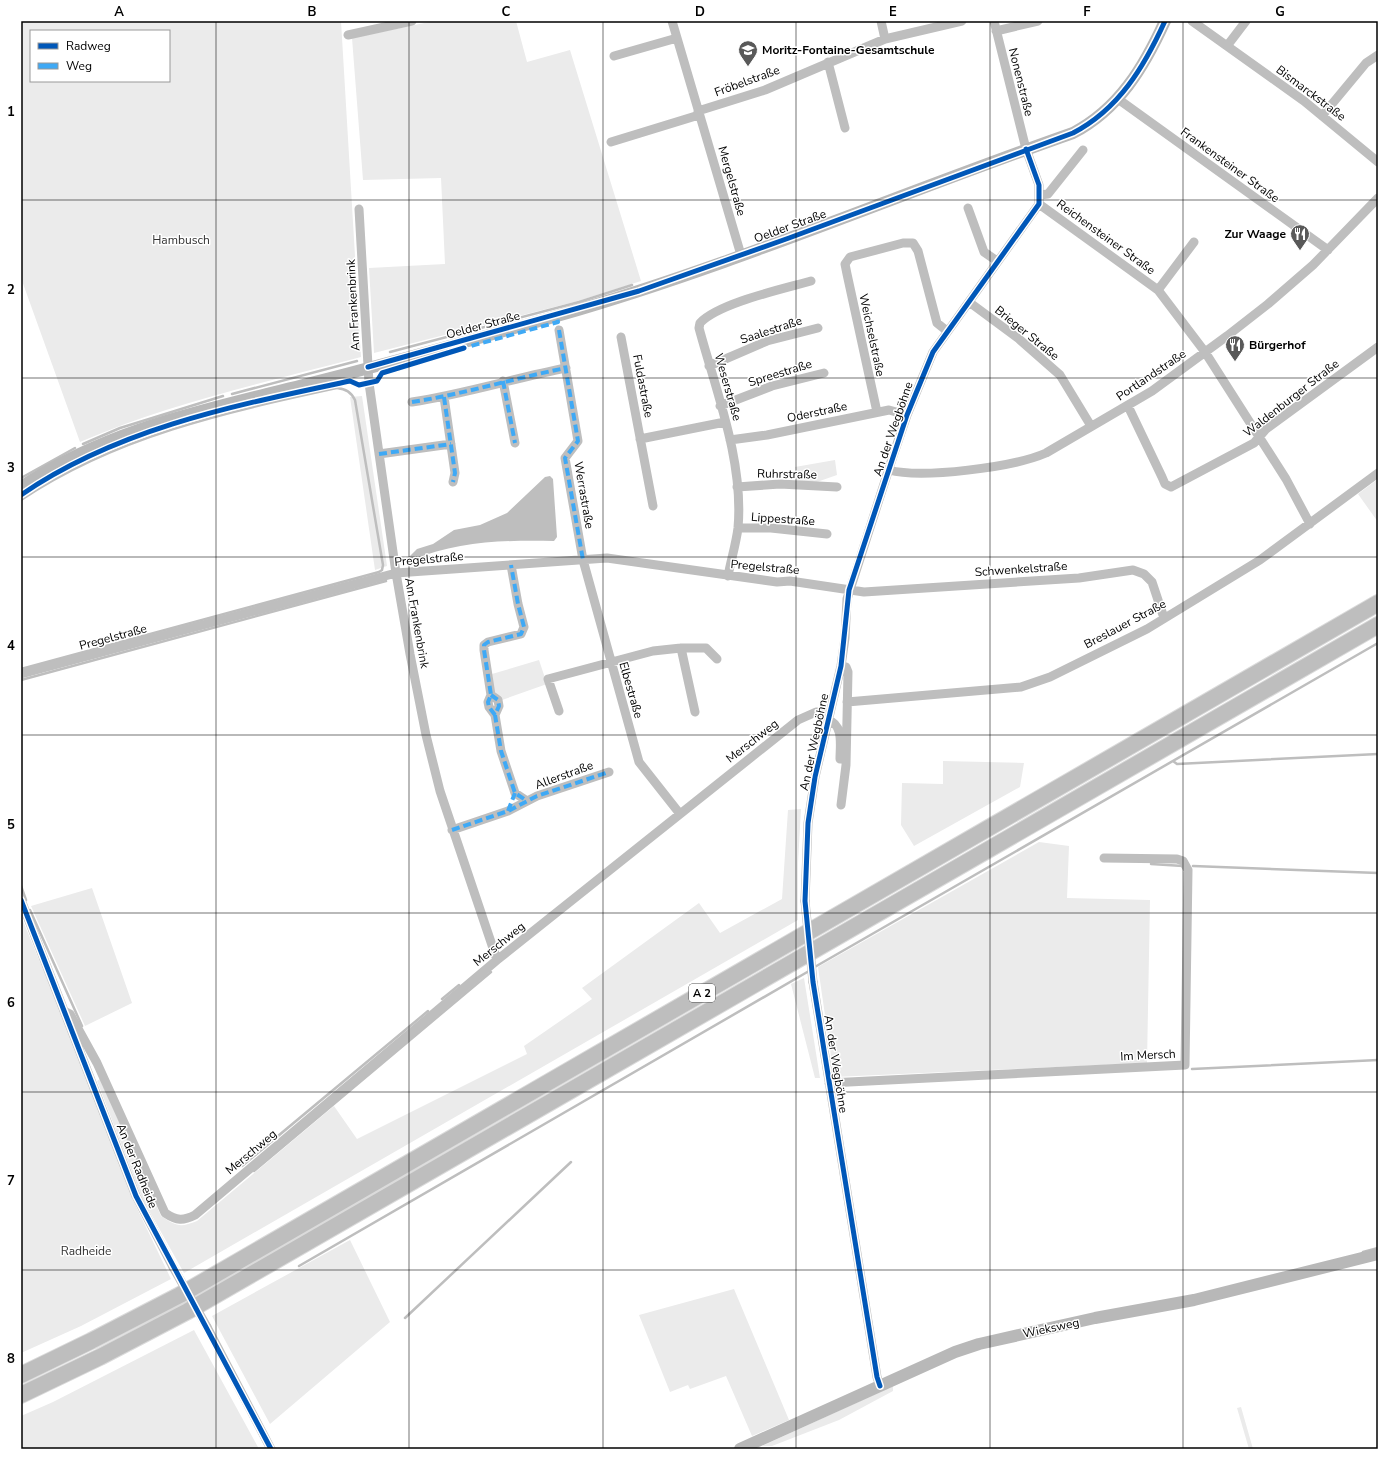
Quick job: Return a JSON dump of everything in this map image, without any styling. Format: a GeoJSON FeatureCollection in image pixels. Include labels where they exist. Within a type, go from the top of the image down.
{"type":"FeatureCollection","features":[{"type":"Feature","properties":{"kind":"highway","name":"A 2"},"geometry":{"type":"LineString","coordinates":[[21,1375],[180,1295],[1378,603]]}},
{"type":"Feature","properties":{"kind":"highway","name":"A 2"},"geometry":{"type":"LineString","coordinates":[[21,1395],[100,1357],[188,1311],[1378,625]]}},
{"type":"Feature","properties":{"kind":"street"},"geometry":{"type":"LineString","coordinates":[[348,35],[412,21]]}},
{"type":"Feature","properties":{"kind":"street","name":"Mergelstraße"},"geometry":{"type":"LineString","coordinates":[[672,21],[741,255]]}},
{"type":"Feature","properties":{"kind":"street"},"geometry":{"type":"LineString","coordinates":[[882,21],[885,38]]}},
{"type":"Feature","properties":{"kind":"street","name":"Fröbelstraße"},"geometry":{"type":"LineString","coordinates":[[699,113],[766,90],[885,38],[962,21]]}},
{"type":"Feature","properties":{"kind":"street","name":"Nonenstraße"},"geometry":{"type":"LineString","coordinates":[[994,21],[1026,149]]}},
{"type":"Feature","properties":{"kind":"street"},"geometry":{"type":"LineString","coordinates":[[996,31],[1038,21]]}},
{"type":"Feature","properties":{"kind":"street","name":"Oelder Straße"},"geometry":{"type":"LineString","coordinates":[[21,487],[80,453],[122,434],[169,418],[368,367],[639,291],[1073,133],[1091,123],[1118,99],[1148,56],[1165,21]]}},
{"type":"Feature","properties":{"kind":"street","name":"Bismarckstraße"},"geometry":{"type":"LineString","coordinates":[[1192,21],[1322,116],[1378,162]]}},
{"type":"Feature","properties":{"kind":"street"},"geometry":{"type":"LineString","coordinates":[[1227,46],[1246,21]]}},
{"type":"Feature","properties":{"kind":"street"},"geometry":{"type":"LineString","coordinates":[[614,56],[677,38]]}},
{"type":"Feature","properties":{"kind":"street"},"geometry":{"type":"LineString","coordinates":[[1322,116],[1366,63],[1378,55]]}},
{"type":"Feature","properties":{"kind":"street"},"geometry":{"type":"LineString","coordinates":[[828,62],[845,128]]}},
{"type":"Feature","properties":{"kind":"street","name":"Frankensteiner Straße"},"geometry":{"type":"LineString","coordinates":[[1118,99],[1328,250]]}},
{"type":"Feature","properties":{"kind":"street"},"geometry":{"type":"LineString","coordinates":[[610,142],[699,113]]}},
{"type":"Feature","properties":{"kind":"street"},"geometry":{"type":"LineString","coordinates":[[1026,149],[1036,176],[1040,200]]}},
{"type":"Feature","properties":{"kind":"street","name":"An der Wegböhne"},"geometry":{"type":"LineString","coordinates":[[880,1386],[877,1377],[813,982],[805,901],[808,823],[815,777],[841,666],[849,590],[907,415],[933,352],[1040,200],[1048,194],[1083,150]]}},
{"type":"Feature","properties":{"kind":"street","name":"Portlandstraße"},"geometry":{"type":"LineString","coordinates":[[889,470],[898,472],[933,472],[991,466],[1038,456],[1128,406],[1152,391],[1268,304],[1328,250],[1378,198]]}},
{"type":"Feature","properties":{"kind":"street","name":"Reichensteiner Straße"},"geometry":{"type":"LineString","coordinates":[[1040,200],[1158,290],[1205,352],[1260,436],[1286,479],[1310,524]]}},
{"type":"Feature","properties":{"kind":"street"},"geometry":{"type":"LineString","coordinates":[[968,208],[984,252],[997,261]]}},
{"type":"Feature","properties":{"kind":"street","name":"Am Frankenbrink"},"geometry":{"type":"LineString","coordinates":[[359,209],[369,383],[396,573],[426,735],[440,791],[497,960]]}},
{"type":"Feature","properties":{"kind":"street","name":"Reichensteiner Straße"},"geometry":{"type":"LineString","coordinates":[[1158,290],[1194,242]]}},
{"type":"Feature","properties":{"kind":"street","name":"Weichselstraße"},"geometry":{"type":"LineString","coordinates":[[877,412],[860,343],[845,264],[850,256],[903,243],[913,243],[918,251],[937,323],[947,331]]}},
{"type":"Feature","properties":{"kind":"street","name":"Weserstraße"},"geometry":{"type":"LineString","coordinates":[[728,576],[738,528],[737,487],[730,440],[699,328],[700,323],[703,319],[720,310],[749,299],[811,281]]}},
{"type":"Feature","properties":{"kind":"street","name":"Brieger Straße"},"geometry":{"type":"LineString","coordinates":[[969,302],[1019,338],[1060,375],[1091,426]]}},
{"type":"Feature","properties":{"kind":"street","name":"Saalestraße"},"geometry":{"type":"LineString","coordinates":[[709,366],[767,341],[818,328]]}},
{"type":"Feature","properties":{"kind":"street","name":"Werrastraße"},"geometry":{"type":"LineString","coordinates":[[559,330],[578,441],[565,458],[583,560]]}},
{"type":"Feature","properties":{"kind":"street","name":"Fuldastraße"},"geometry":{"type":"LineString","coordinates":[[621,337],[653,506]]}},
{"type":"Feature","properties":{"kind":"street","name":"Waldenburger Straße"},"geometry":{"type":"LineString","coordinates":[[1128,406],[1162,477],[1166,484],[1171,487],[1254,443],[1266,429],[1378,347]]}},
{"type":"Feature","properties":{"kind":"street"},"geometry":{"type":"LineString","coordinates":[[412,402],[444,397],[503,381],[566,368]]}},
{"type":"Feature","properties":{"kind":"street","name":"Spreestraße"},"geometry":{"type":"LineString","coordinates":[[720,406],[772,386],[824,372]]}},
{"type":"Feature","properties":{"kind":"street"},"geometry":{"type":"LineString","coordinates":[[503,381],[515,443]]}},
{"type":"Feature","properties":{"kind":"street"},"geometry":{"type":"LineString","coordinates":[[444,397],[455,473],[453,482]]}},
{"type":"Feature","properties":{"kind":"street","name":"Oderstraße"},"geometry":{"type":"LineString","coordinates":[[730,440],[767,435],[889,410],[907,415]]}},
{"type":"Feature","properties":{"kind":"street"},"geometry":{"type":"LineString","coordinates":[[640,440],[725,422]]}},
{"type":"Feature","properties":{"kind":"street"},"geometry":{"type":"LineString","coordinates":[[379,454],[451,444]]}},
{"type":"Feature","properties":{"kind":"street","name":"Breslauer Straße"},"geometry":{"type":"LineString","coordinates":[[847,702],[1021,687],[1036,683],[1147,629],[1260,560],[1378,473]]}},
{"type":"Feature","properties":{"kind":"street","name":"Ruhrstraße"},"geometry":{"type":"LineString","coordinates":[[737,487],[780,484],[837,487]]}},
{"type":"Feature","properties":{"kind":"street","name":"Lippestraße"},"geometry":{"type":"LineString","coordinates":[[738,528],[771,528],[827,534]]}},
{"type":"Feature","properties":{"kind":"street","name":"Pregelstraße"},"geometry":{"type":"LineString","coordinates":[[21,674],[396,573],[607,558],[728,576],[777,582],[790,581],[849,590]]}},
{"type":"Feature","properties":{"kind":"street","name":"Elbestraße"},"geometry":{"type":"LineString","coordinates":[[583,560],[638,762],[680,814]]}},
{"type":"Feature","properties":{"kind":"street"},"geometry":{"type":"LineString","coordinates":[[508,811],[515,793],[501,752],[495,715],[499,706],[498,700],[491,695],[484,645],[488,642],[521,634],[524,627],[511,565]]}},
{"type":"Feature","properties":{"kind":"street","name":"Schwenkelstraße"},"geometry":{"type":"LineString","coordinates":[[849,590],[864,592],[1079,578],[1133,570],[1144,574],[1152,582],[1164,618]]}},
{"type":"Feature","properties":{"kind":"street"},"geometry":{"type":"LineString","coordinates":[[681,648],[696,712]]}},
{"type":"Feature","properties":{"kind":"street"},"geometry":{"type":"LineString","coordinates":[[559,711],[548,679],[653,650],[706,648],[717,659]]}},
{"type":"Feature","properties":{"kind":"street","name":"An der Wegböhne"},"geometry":{"type":"LineString","coordinates":[[841,666],[846,667],[848,672],[846,765],[841,805]]}},
{"type":"Feature","properties":{"kind":"street","name":"Merschweg"},"geometry":{"type":"LineString","coordinates":[[195,1215],[497,960],[798,720],[816,712],[829,717]]}},
{"type":"Feature","properties":{"kind":"street","name":"An der Wegböhne"},"geometry":{"type":"LineString","coordinates":[[829,717],[838,728],[843,783]]}},
{"type":"Feature","properties":{"kind":"street","name":"Allerstraße"},"geometry":{"type":"LineString","coordinates":[[452,830],[508,811],[527,802],[609,772]]}},
{"type":"Feature","properties":{"kind":"street","name":"Allerstraße"},"geometry":{"type":"LineString","coordinates":[[515,793],[527,802]]}},
{"type":"Feature","properties":{"kind":"street","name":"Im Mersch"},"geometry":{"type":"LineString","coordinates":[[829,1084],[1185,1065],[1188,870],[1183,861],[1177,859],[1104,858]]}},
{"type":"Feature","properties":{"kind":"street","name":"An der Radheide"},"geometry":{"type":"LineString","coordinates":[[21,900],[66,1012],[136,1196],[271,1449]]}},
{"type":"Feature","properties":{"kind":"street","name":"An der Radheide"},"geometry":{"type":"LineString","coordinates":[[66,1012],[70,1014],[96,1063],[165,1213],[175,1220],[184,1220],[195,1215]]}},
{"type":"Feature","properties":{"kind":"street","name":"Wieksweg"},"geometry":{"type":"LineString","coordinates":[[740,1449],[955,1352],[979,1344],[1113,1315],[1194,1300],[1378,1254]]}},
{"type":"Feature","properties":{"kind":"green space","name":"Hambusch"},"geometry":{"type":"Polygon","coordinates":[[[21,21],[341,21],[361,357],[219,394],[114,428],[80,442],[21,278],[21,21]]]}},
{"type":"Feature","properties":{"kind":"green space"},"geometry":{"type":"Polygon","coordinates":[[[434,21],[516,21],[527,62],[570,50],[641,281],[578,301],[374,353],[369,268],[445,264],[441,178],[363,180],[352,38],[434,21]]]}},
{"type":"Feature","properties":{"kind":"green space"},"geometry":{"type":"Polygon","coordinates":[[[362,396],[387,566],[375,570],[350,397],[362,396]]]}},
{"type":"Feature","properties":{"kind":"green space"},"geometry":{"type":"Polygon","coordinates":[[[835,460],[837,475],[814,483],[797,482],[795,467],[835,460]]]}},
{"type":"Feature","properties":{"kind":"green space"},"geometry":{"type":"Polygon","coordinates":[[[1378,479],[1378,522],[1358,494],[1378,479]]]}},
{"type":"Feature","properties":{"kind":"green space"},"geometry":{"type":"Polygon","coordinates":[[[539,660],[547,684],[502,700],[494,691],[492,674],[539,660]]]}},
{"type":"Feature","properties":{"kind":"green space"},"geometry":{"type":"Polygon","coordinates":[[[943,761],[1024,763],[1020,787],[914,846],[901,825],[902,783],[943,784],[943,761]]]}},
{"type":"Feature","properties":{"kind":"green space"},"geometry":{"type":"Polygon","coordinates":[[[801,809],[798,863],[798,920],[184,1273],[142,1198],[97,1081],[100,1079],[161,1216],[178,1225],[186,1225],[197,1221],[334,1106],[357,1139],[527,1054],[524,1046],[592,999],[582,988],[699,903],[720,933],[782,899],[788,810],[801,809]]]}},
{"type":"Feature","properties":{"kind":"green space"},"geometry":{"type":"Polygon","coordinates":[[[1039,842],[1069,846],[1067,898],[1150,900],[1147,1063],[834,1077],[818,967],[1039,842]]]}},
{"type":"Feature","properties":{"kind":"green space"},"geometry":{"type":"Polygon","coordinates":[[[92,888],[132,1003],[85,1026],[31,906],[92,888]]]}},
{"type":"Feature","properties":{"kind":"green space","name":"Radheide"},"geometry":{"type":"Polygon","coordinates":[[[21,916],[61,1013],[133,1200],[171,1279],[81,1326],[21,1353],[21,916]]]}},
{"type":"Feature","properties":{"kind":"green space"},"geometry":{"type":"Polygon","coordinates":[[[804,978],[820,1078],[815,1078],[791,984],[804,978]]]}},
{"type":"Feature","properties":{"kind":"green space"},"geometry":{"type":"Polygon","coordinates":[[[350,1240],[390,1322],[270,1424],[212,1316],[350,1240]]]}},
{"type":"Feature","properties":{"kind":"green space"},"geometry":{"type":"Polygon","coordinates":[[[734,1289],[789,1420],[752,1436],[726,1376],[690,1389],[688,1385],[670,1392],[639,1315],[734,1289]]]}},
{"type":"Feature","properties":{"kind":"green space"},"geometry":{"type":"Polygon","coordinates":[[[194,1330],[259,1449],[21,1449],[21,1416],[53,1402],[194,1330]]]}},
{"type":"Feature","properties":{"kind":"green space"},"geometry":{"type":"Polygon","coordinates":[[[893,1386],[893,1391],[839,1420],[772,1446],[762,1446],[893,1386]]]}},
{"type":"Feature","properties":{"kind":"green space"},"geometry":{"type":"Polygon","coordinates":[[[1241,1407],[1253,1449],[1249,1449],[1237,1408],[1241,1407]]]}},
{"type":"Feature","properties":{"kind":"shaded area"},"geometry":{"type":"Polygon","coordinates":[[[550,476],[553,479],[557,537],[554,541],[482,543],[447,549],[413,560],[409,557],[417,549],[433,544],[454,530],[480,525],[507,513],[545,477],[550,476]]]}},
{"type":"Feature","properties":{"kind":"waterway"},"geometry":{"type":"LineString","coordinates":[[390,352],[579,302],[632,285]]}},
{"type":"Feature","properties":{"kind":"waterway"},"geometry":{"type":"LineString","coordinates":[[232,394],[357,361]]}},
{"type":"Feature","properties":{"kind":"waterway"},"geometry":{"type":"LineString","coordinates":[[21,500],[57,478],[95,459],[173,429],[214,417],[340,388],[350,393],[355,400],[383,565],[382,570],[379,572],[21,669]]}},
{"type":"Feature","properties":{"kind":"waterway"},"geometry":{"type":"LineString","coordinates":[[83,444],[120,428],[223,396]]}},
{"type":"Feature","properties":{"kind":"waterway"},"geometry":{"type":"LineString","coordinates":[[21,478],[75,448]]}},
{"type":"Feature","properties":{"kind":"waterway"},"geometry":{"type":"LineString","coordinates":[[21,680],[386,581]]}},
{"type":"Feature","properties":{"kind":"waterway"},"geometry":{"type":"LineString","coordinates":[[813,968],[1378,643]]}},
{"type":"Feature","properties":{"kind":"waterway"},"geometry":{"type":"LineString","coordinates":[[1173,761],[1177,764],[1378,754]]}},
{"type":"Feature","properties":{"kind":"waterway"},"geometry":{"type":"LineString","coordinates":[[1151,864],[1183,866]]}},
{"type":"Feature","properties":{"kind":"waterway"},"geometry":{"type":"LineString","coordinates":[[1193,866],[1378,873]]}},
{"type":"Feature","properties":{"kind":"waterway"},"geometry":{"type":"LineString","coordinates":[[21,886],[26,900]]}},
{"type":"Feature","properties":{"kind":"waterway"},"geometry":{"type":"LineString","coordinates":[[30,910],[82,1026]]}},
{"type":"Feature","properties":{"kind":"waterway"},"geometry":{"type":"LineString","coordinates":[[299,1266],[809,971]]}},
{"type":"Feature","properties":{"kind":"waterway"},"geometry":{"type":"LineString","coordinates":[[254,1171],[491,972]]}},
{"type":"Feature","properties":{"kind":"waterway"},"geometry":{"type":"LineString","coordinates":[[442,999],[459,985]]}},
{"type":"Feature","properties":{"kind":"waterway"},"geometry":{"type":"LineString","coordinates":[[242,1166],[428,1011]]}},
{"type":"Feature","properties":{"kind":"waterway"},"geometry":{"type":"LineString","coordinates":[[1192,1069],[1378,1060]]}},
{"type":"Feature","properties":{"kind":"waterway"},"geometry":{"type":"LineString","coordinates":[[405,1318],[571,1162]]}},
{"type":"Feature","properties":{"kind":"waterway"},"geometry":{"type":"LineString","coordinates":[[1363,1252],[1378,1248]]}},
{"type":"Feature","properties":{"kind":"marked path"},"geometry":{"type":"LineString","coordinates":[[460,349],[558,322],[557,316]]}},
{"type":"Feature","properties":{"kind":"marked path"},"geometry":{"type":"LineString","coordinates":[[559,330],[578,441],[565,458],[583,560]]}},
{"type":"Feature","properties":{"kind":"marked path"},"geometry":{"type":"LineString","coordinates":[[412,402],[451,395],[566,368]]}},
{"type":"Feature","properties":{"kind":"marked path"},"geometry":{"type":"LineString","coordinates":[[503,381],[515,443]]}},
{"type":"Feature","properties":{"kind":"marked path"},"geometry":{"type":"LineString","coordinates":[[444,397],[455,473],[453,482]]}},
{"type":"Feature","properties":{"kind":"marked path"},"geometry":{"type":"LineString","coordinates":[[379,454],[451,444]]}},
{"type":"Feature","properties":{"kind":"marked path"},"geometry":{"type":"LineString","coordinates":[[495,715],[489,707],[488,702],[491,695],[484,645],[488,642],[521,634],[524,627],[511,565]]}},
{"type":"Feature","properties":{"kind":"marked path"},"geometry":{"type":"LineString","coordinates":[[491,695],[498,700],[499,706],[495,715],[501,751],[515,793],[527,801]]}},
{"type":"Feature","properties":{"kind":"marked path"},"geometry":{"type":"LineString","coordinates":[[452,830],[508,811],[537,796],[609,772]]}},
{"type":"Feature","properties":{"kind":"marked path"},"geometry":{"type":"LineString","coordinates":[[508,811],[515,793]]}},
{"type":"Feature","properties":{"kind":"cycle path"},"geometry":{"type":"LineString","coordinates":[[368,367],[639,291],[789,238],[1073,133],[1104,112],[1117,99],[1139,70],[1165,21]]}},
{"type":"Feature","properties":{"kind":"cycle path"},"geometry":{"type":"LineString","coordinates":[[880,1386],[877,1377],[813,982],[805,901],[808,823],[815,777],[841,666],[849,590],[907,415],[933,352],[1039,204],[1039,185],[1026,149]]}},
{"type":"Feature","properties":{"kind":"cycle path"},"geometry":{"type":"LineString","coordinates":[[21,495],[58,472],[97,452],[180,422],[222,410],[350,381],[359,385],[377,381],[382,373],[464,348]]}},
{"type":"Feature","properties":{"kind":"cycle path"},"geometry":{"type":"LineString","coordinates":[[21,900],[136,1196],[271,1449]]}},
{"type":"Feature","properties":{"kind":"place","name":"Moritz-Fontaine-Gesamtschule"},"geometry":{"type":"Point","coordinates":[748,67]}},
{"type":"Feature","properties":{"kind":"place","name":"Zur Waage"},"geometry":{"type":"Point","coordinates":[1300,251]}},
{"type":"Feature","properties":{"kind":"place","name":"Bürgerhof"},"geometry":{"type":"Point","coordinates":[1235,362]}}]}
